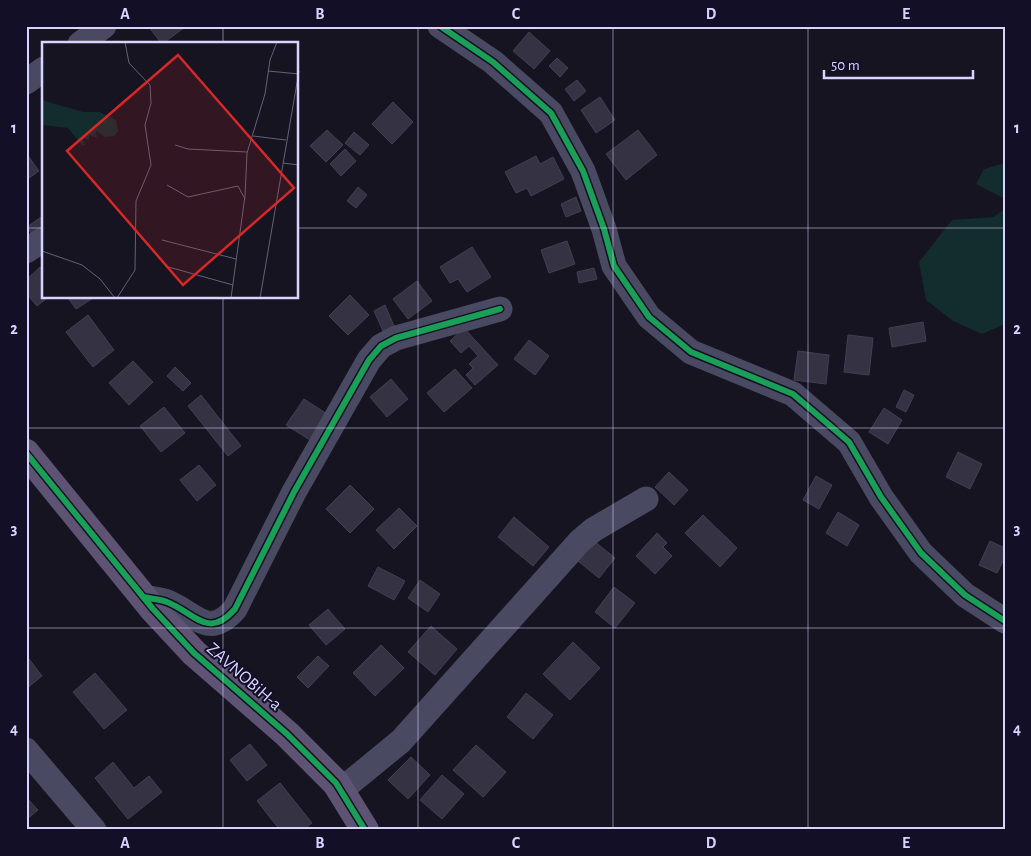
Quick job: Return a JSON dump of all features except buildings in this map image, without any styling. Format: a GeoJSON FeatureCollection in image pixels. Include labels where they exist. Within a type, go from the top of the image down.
{"type":"FeatureCollection","features":[{"type":"Feature","properties":{"kind":"main road","name":"ZAVNOBiH-a"},"geometry":{"type":"LineString","coordinates":[[26,453],[143,597],[194,654],[287,734],[340,791],[365,830]]}},
{"type":"Feature","properties":{"kind":"street"},"geometry":{"type":"LineString","coordinates":[[83,42],[104,26]]}},
{"type":"Feature","properties":{"kind":"street"},"geometry":{"type":"LineString","coordinates":[[440,26],[493,62],[551,113],[583,171],[604,229],[614,266],[649,317],[691,352],[793,394],[849,442],[881,497],[921,553],[965,594],[1005,621]]}},
{"type":"Feature","properties":{"kind":"street"},"geometry":{"type":"LineString","coordinates":[[26,82],[42,70]]}},
{"type":"Feature","properties":{"kind":"street"},"geometry":{"type":"LineString","coordinates":[[26,251],[42,240]]}},
{"type":"Feature","properties":{"kind":"street"},"geometry":{"type":"LineString","coordinates":[[143,597],[167,602],[198,621],[211,625],[226,620],[235,609],[294,492],[368,360],[381,346],[396,338],[500,310]]}},
{"type":"Feature","properties":{"kind":"street"},"geometry":{"type":"LineString","coordinates":[[340,791],[400,741],[580,541],[593,530],[646,499]]}},
{"type":"Feature","properties":{"kind":"street"},"geometry":{"type":"LineString","coordinates":[[26,750],[94,830]]}},
{"type":"Feature","properties":{"kind":"green space"},"geometry":{"type":"Polygon","coordinates":[[[1005,163],[1005,199],[976,184],[984,169],[1005,163]]]}},
{"type":"Feature","properties":{"kind":"green space"},"geometry":{"type":"Polygon","coordinates":[[[1005,209],[1005,324],[982,334],[953,321],[926,300],[919,262],[952,220],[993,217],[1005,209]]]}},
{"type":"Feature","properties":{"kind":"cycle path"},"geometry":{"type":"LineString","coordinates":[[440,26],[493,62],[551,113],[583,171],[604,229],[614,266],[649,317],[691,352],[793,394],[849,442],[881,497],[921,553],[965,595],[1005,621]]}},
{"type":"Feature","properties":{"kind":"cycle path"},"geometry":{"type":"LineString","coordinates":[[143,597],[167,602],[201,621],[217,623],[225,618],[235,609],[294,492],[369,360],[381,346],[396,338],[500,309]]}},
{"type":"Feature","properties":{"kind":"cycle path"},"geometry":{"type":"LineString","coordinates":[[26,453],[153,609],[194,653],[287,734],[336,783],[365,830]]}}]}
